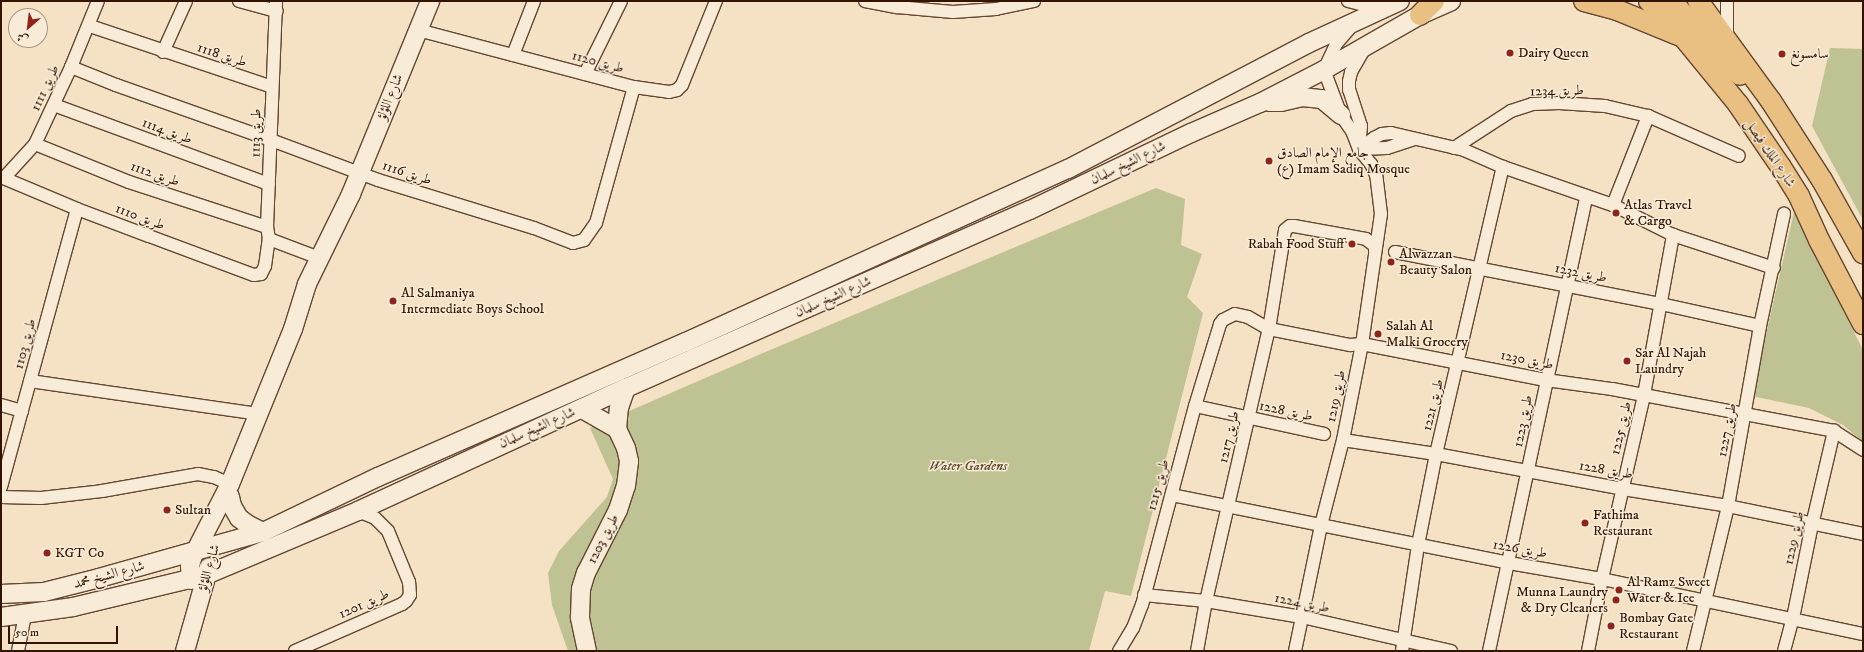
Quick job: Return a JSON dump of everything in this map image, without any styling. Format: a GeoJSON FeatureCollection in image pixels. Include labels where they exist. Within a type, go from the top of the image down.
{"type":"FeatureCollection","features":[{"type":"Feature","properties":{"kind":"main road","name":"شارع اللؤلؤ"},"geometry":{"type":"LineString","coordinates":[[185,651],[199,578],[215,545],[230,491],[293,329],[307,284],[350,194],[430,1]]}},
{"type":"Feature","properties":{"kind":"main road"},"geometry":{"type":"LineString","coordinates":[[1420,15],[1434,1]]}},
{"type":"Feature","properties":{"kind":"main road","name":"شارع الشيخ سلمان"},"geometry":{"type":"LineString","coordinates":[[199,578],[358,510],[626,388],[1030,210],[1191,133],[1260,103],[1324,70],[1420,15],[1451,1]]}},
{"type":"Feature","properties":{"kind":"main road"},"geometry":{"type":"LineString","coordinates":[[1584,1],[1617,10],[1684,38]]}},
{"type":"Feature","properties":{"kind":"main road","name":"شارع الملك فيصل"},"geometry":{"type":"LineString","coordinates":[[1649,1],[1684,38],[1738,104],[1781,167],[1799,196],[1863,324]]}},
{"type":"Feature","properties":{"kind":"main road"},"geometry":{"type":"LineString","coordinates":[[1672,1],[1729,64],[1771,101]]}},
{"type":"Feature","properties":{"kind":"main road","name":"شارع الملك فيصل"},"geometry":{"type":"LineString","coordinates":[[1698,1],[1771,101],[1822,180],[1863,253]]}},
{"type":"Feature","properties":{"kind":"main road"},"geometry":{"type":"LineString","coordinates":[[1710,1],[1725,38]]}},
{"type":"Feature","properties":{"kind":"main road","name":"شارع الشيخ سلمان"},"geometry":{"type":"LineString","coordinates":[[215,545],[263,532],[385,474],[686,342],[1068,169],[1308,44],[1395,4]]}},
{"type":"Feature","properties":{"kind":"main road"},"geometry":{"type":"LineString","coordinates":[[1260,103],[1282,102],[1302,97],[1322,99],[1341,115]]}},
{"type":"Feature","properties":{"kind":"main road","name":"شارع اللؤلؤ"},"geometry":{"type":"LineString","coordinates":[[293,329],[306,310],[326,265],[345,219],[350,194]]}},
{"type":"Feature","properties":{"kind":"main road"},"geometry":{"type":"LineString","coordinates":[[582,409],[617,429],[619,408],[626,388]]}},
{"type":"Feature","properties":{"kind":"main road","name":"طريق 1203"},"geometry":{"type":"LineString","coordinates":[[587,651],[580,617],[581,589],[586,573],[623,498],[628,474],[629,461],[626,448],[617,429]]}},
{"type":"Feature","properties":{"kind":"main road","name":"شارع اللؤلؤ"},"geometry":{"type":"LineString","coordinates":[[199,578],[190,566],[196,551],[230,491]]}},
{"type":"Feature","properties":{"kind":"main road"},"geometry":{"type":"LineString","coordinates":[[230,491],[232,506],[238,518],[263,532]]}},
{"type":"Feature","properties":{"kind":"main road","name":"شارع الشيخ محمد"},"geometry":{"type":"LineString","coordinates":[[1,594],[44,592],[215,545]]}},
{"type":"Feature","properties":{"kind":"main road","name":"شارع الشيخ محمد"},"geometry":{"type":"LineString","coordinates":[[1,617],[73,607],[199,578]]}},
{"type":"Feature","properties":{"kind":"street","name":"طريق 1111"},"geometry":{"type":"LineString","coordinates":[[3,178],[35,144],[90,26],[98,1]]}},
{"type":"Feature","properties":{"kind":"street"},"geometry":{"type":"LineString","coordinates":[[163,52],[186,1]]}},
{"type":"Feature","properties":{"kind":"street"},"geometry":{"type":"LineString","coordinates":[[239,1],[277,6]]}},
{"type":"Feature","properties":{"kind":"street"},"geometry":{"type":"LineString","coordinates":[[513,56],[534,1]]}},
{"type":"Feature","properties":{"kind":"street"},"geometry":{"type":"LineString","coordinates":[[585,74],[621,1]]}},
{"type":"Feature","properties":{"kind":"street","name":"طريق 1120"},"geometry":{"type":"LineString","coordinates":[[418,30],[634,87],[669,92],[676,90],[682,85],[716,1]]}},
{"type":"Feature","properties":{"kind":"street"},"geometry":{"type":"LineString","coordinates":[[864,1],[897,7],[952,12],[996,9],[1034,1]]}},
{"type":"Feature","properties":{"kind":"street"},"geometry":{"type":"LineString","coordinates":[[1348,1],[1368,6],[1395,4]]}},
{"type":"Feature","properties":{"kind":"street"},"geometry":{"type":"LineString","coordinates":[[1725,38],[1727,1]]}},
{"type":"Feature","properties":{"kind":"street","name":"طريق 1113"},"geometry":{"type":"LineString","coordinates":[[265,266],[268,233],[272,87],[277,6]]}},
{"type":"Feature","properties":{"kind":"street"},"geometry":{"type":"LineString","coordinates":[[1324,70],[1336,44],[1353,24]]}},
{"type":"Feature","properties":{"kind":"street","name":"طريق 1118"},"geometry":{"type":"LineString","coordinates":[[90,26],[163,52],[272,87]]}},
{"type":"Feature","properties":{"kind":"street"},"geometry":{"type":"LineString","coordinates":[[1359,149],[1361,126],[1349,90],[1349,81],[1351,72],[1367,45]]}},
{"type":"Feature","properties":{"kind":"street","name":"طريق 1116"},"geometry":{"type":"LineString","coordinates":[[71,67],[116,86],[271,140],[359,173],[534,228],[567,242],[573,243],[584,240],[596,223],[634,87]]}},
{"type":"Feature","properties":{"kind":"street","name":"طريق 1219"},"geometry":{"type":"LineString","coordinates":[[1295,651],[1321,525],[1343,440],[1362,344],[1381,214],[1376,175],[1372,164],[1359,149],[1352,131],[1341,115],[1324,70]]}},
{"type":"Feature","properties":{"kind":"street","name":"طريق 1234"},"geometry":{"type":"LineString","coordinates":[[1454,148],[1511,111],[1532,104],[1605,106],[1648,116],[1739,156]]}},
{"type":"Feature","properties":{"kind":"street","name":"طريق 1114"},"geometry":{"type":"LineString","coordinates":[[54,105],[269,184]]}},
{"type":"Feature","properties":{"kind":"street"},"geometry":{"type":"LineString","coordinates":[[1613,205],[1648,116]]}},
{"type":"Feature","properties":{"kind":"street"},"geometry":{"type":"LineString","coordinates":[[1359,149],[1382,134],[1398,134],[1454,148],[1586,197],[1613,205],[1674,235],[1774,268]]}},
{"type":"Feature","properties":{"kind":"street","name":"طريق 1112"},"geometry":{"type":"LineString","coordinates":[[35,144],[129,182],[268,233],[319,258]]}},
{"type":"Feature","properties":{"kind":"street","name":"طريق 1221"},"geometry":{"type":"LineString","coordinates":[[1403,646],[1418,545],[1436,454],[1459,362],[1479,267],[1503,167]]}},
{"type":"Feature","properties":{"kind":"street","name":"طريق 1110"},"geometry":{"type":"LineString","coordinates":[[3,178],[77,209],[254,275],[261,274],[265,266]]}},
{"type":"Feature","properties":{"kind":"street","name":"طريق 1223"},"geometry":{"type":"LineString","coordinates":[[1489,651],[1586,197]]}},
{"type":"Feature","properties":{"kind":"street","name":"طريق 1103"},"geometry":{"type":"LineString","coordinates":[[1,487],[77,209]]}},
{"type":"Feature","properties":{"kind":"street","name":"طريق 1227"},"geometry":{"type":"LineString","coordinates":[[1693,651],[1728,506],[1760,326],[1774,268],[1784,214]]}},
{"type":"Feature","properties":{"kind":"street","name":"طريق 1217"},"geometry":{"type":"LineString","coordinates":[[1197,651],[1206,601],[1269,329],[1286,228],[1294,226],[1366,239],[1375,246],[1375,252]]}},
{"type":"Feature","properties":{"kind":"street","name":"طريق 1225"},"geometry":{"type":"LineString","coordinates":[[1588,651],[1602,579],[1644,396],[1674,235]]}},
{"type":"Feature","properties":{"kind":"street","name":"طريق 1232"},"geometry":{"type":"LineString","coordinates":[[1395,252],[1479,267],[1760,326]]}},
{"type":"Feature","properties":{"kind":"street","name":"طريق 1230"},"geometry":{"type":"LineString","coordinates":[[1220,324],[1235,314],[1248,317],[1269,329],[1350,345],[1362,344],[1546,380],[1644,396],[1834,431]]}},
{"type":"Feature","properties":{"kind":"street","name":"طريق 1215"},"geometry":{"type":"LineString","coordinates":[[1119,651],[1133,628],[1144,595],[1172,495],[1194,406],[1220,324]]}},
{"type":"Feature","properties":{"kind":"street"},"geometry":{"type":"LineString","coordinates":[[30,381],[260,414]]}},
{"type":"Feature","properties":{"kind":"street"},"geometry":{"type":"LineString","coordinates":[[1,405],[22,411]]}},
{"type":"Feature","properties":{"kind":"street","name":"طريق 1228"},"geometry":{"type":"LineString","coordinates":[[1194,406],[1324,434]]}},
{"type":"Feature","properties":{"kind":"street"},"geometry":{"type":"LineString","coordinates":[[1834,431],[1863,450]]}},
{"type":"Feature","properties":{"kind":"street","name":"طريق 1229"},"geometry":{"type":"LineString","coordinates":[[1784,651],[1793,618],[1812,525],[1834,431]]}},
{"type":"Feature","properties":{"kind":"street","name":"طريق 1228"},"geometry":{"type":"LineString","coordinates":[[1343,440],[1436,454],[1623,489],[1728,506],[1812,525],[1863,534]]}},
{"type":"Feature","properties":{"kind":"street"},"geometry":{"type":"LineString","coordinates":[[1,498],[41,498],[102,491],[198,474],[214,477],[230,491]]}},
{"type":"Feature","properties":{"kind":"street","name":"طريق 1226"},"geometry":{"type":"LineString","coordinates":[[1172,495],[1228,505],[1509,563],[1602,579],[1793,618],[1863,634]]}},
{"type":"Feature","properties":{"kind":"street","name":"طريق 1201"},"geometry":{"type":"LineString","coordinates":[[295,651],[402,604],[406,601],[410,594],[409,582],[388,530],[375,518],[358,510]]}},
{"type":"Feature","properties":{"kind":"street","name":"طريق 1224"},"geometry":{"type":"LineString","coordinates":[[1144,595],[1206,601],[1302,617],[1403,646],[1451,651]]}},
{"type":"Feature","properties":{"kind":"street"},"geometry":{"type":"LineString","coordinates":[[18,651],[25,614]]}},
{"type":"Feature","properties":{"kind":"green space"},"geometry":{"type":"Polygon","coordinates":[[[1830,48],[1863,49],[1863,220],[1812,126],[1830,48]]]}},
{"type":"Feature","properties":{"kind":"green space","name":"Water Gardens"},"geometry":{"type":"Polygon","coordinates":[[[1156,188],[1185,199],[1181,245],[1202,254],[1187,297],[1203,313],[1131,596],[1105,591],[1089,651],[568,651],[552,605],[548,573],[559,551],[607,497],[613,479],[590,428],[763,353],[1156,188]]]}},
{"type":"Feature","properties":{"kind":"green space"},"geometry":{"type":"Polygon","coordinates":[[[1794,212],[1863,350],[1863,442],[1843,425],[1809,408],[1752,396],[1794,212]]]}},
{"type":"Feature","properties":{"kind":"place","name":"Dairy Queen"},"geometry":{"type":"Point","coordinates":[1510,53]}},
{"type":"Feature","properties":{"kind":"place","name":"سامسونغ"},"geometry":{"type":"Point","coordinates":[1782,54]}},
{"type":"Feature","properties":{"kind":"place","name":"جامع الإمام الصادق (ع) Imam Sadiq Mosque"},"geometry":{"type":"Point","coordinates":[1269,161]}},
{"type":"Feature","properties":{"kind":"place","name":"Atlas Travel & Cargo"},"geometry":{"type":"Point","coordinates":[1616,213]}},
{"type":"Feature","properties":{"kind":"place","name":"Rabah Food Stuff"},"geometry":{"type":"Point","coordinates":[1352,244]}},
{"type":"Feature","properties":{"kind":"place","name":"Alwazzan Beauty Salon"},"geometry":{"type":"Point","coordinates":[1391,262]}},
{"type":"Feature","properties":{"kind":"place","name":"Al Salmaniya Intermediate Boys School"},"geometry":{"type":"Point","coordinates":[393,301]}},
{"type":"Feature","properties":{"kind":"place","name":"Salah Al Malki Grocery"},"geometry":{"type":"Point","coordinates":[1378,334]}},
{"type":"Feature","properties":{"kind":"place","name":"Sar Al Najah Laundry"},"geometry":{"type":"Point","coordinates":[1627,361]}},
{"type":"Feature","properties":{"kind":"place","name":"Sultan"},"geometry":{"type":"Point","coordinates":[167,510]}},
{"type":"Feature","properties":{"kind":"place","name":"Fathima Restaurant"},"geometry":{"type":"Point","coordinates":[1585,523]}},
{"type":"Feature","properties":{"kind":"place","name":"KGT Co"},"geometry":{"type":"Point","coordinates":[47,553]}},
{"type":"Feature","properties":{"kind":"place","name":"Al Ramz Sweet Water & Ice"},"geometry":{"type":"Point","coordinates":[1619,590]}},
{"type":"Feature","properties":{"kind":"place","name":"Munna Laundry & Dry Cleaners"},"geometry":{"type":"Point","coordinates":[1616,600]}},
{"type":"Feature","properties":{"kind":"place","name":"Bombay Gate Restaurant"},"geometry":{"type":"Point","coordinates":[1611,626]}}]}
